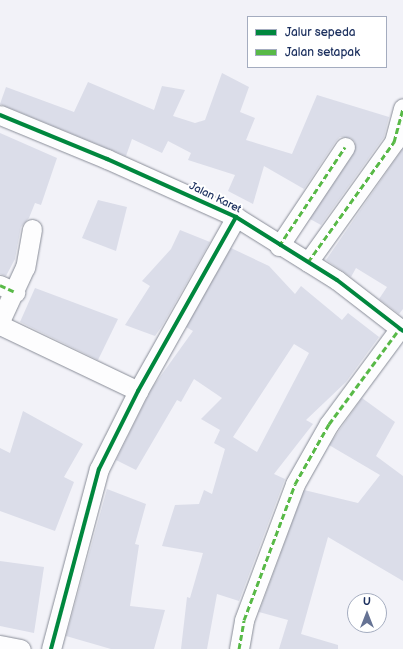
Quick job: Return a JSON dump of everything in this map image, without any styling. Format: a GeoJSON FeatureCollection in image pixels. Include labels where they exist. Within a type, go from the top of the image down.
{"type":"FeatureCollection","features":[{"type":"Feature","properties":{"kind":"street"},"geometry":{"type":"LineString","coordinates":[[308,262],[394,142],[403,108]]}},
{"type":"Feature","properties":{"kind":"street","name":"Jalan Karet"},"geometry":{"type":"LineString","coordinates":[[0,116],[101,156],[236,217],[279,246],[338,280],[402,329]]}},
{"type":"Feature","properties":{"kind":"street"},"geometry":{"type":"LineString","coordinates":[[279,246],[345,147]]}},
{"type":"Feature","properties":{"kind":"street"},"geometry":{"type":"LineString","coordinates":[[51,649],[99,469],[138,391],[236,217]]}},
{"type":"Feature","properties":{"kind":"street"},"geometry":{"type":"LineString","coordinates":[[32,229],[25,267],[8,289],[1,319],[2,326],[138,391]]}},
{"type":"Feature","properties":{"kind":"street"},"geometry":{"type":"LineString","coordinates":[[239,649],[244,620],[295,484],[329,424],[402,329]]}},
{"type":"Feature","properties":{"kind":"street"},"geometry":{"type":"LineString","coordinates":[[0,645],[21,649]]}},
{"type":"Feature","properties":{"kind":"building"},"geometry":{"type":"Polygon","coordinates":[[[222,73],[249,87],[240,112],[255,118],[246,140],[292,154],[317,95],[389,117],[384,137],[321,225],[310,219],[354,153],[355,142],[351,138],[340,137],[336,141],[304,189],[264,166],[253,204],[228,191],[235,175],[188,160],[191,153],[168,141],[162,153],[132,139],[126,156],[0,104],[6,87],[74,112],[88,82],[154,110],[162,86],[185,90],[173,116],[195,123],[205,120],[222,73]]]}},
{"type":"Feature","properties":{"kind":"building"},"geometry":{"type":"Polygon","coordinates":[[[0,133],[57,158],[41,205],[35,203],[29,218],[21,227],[15,259],[6,276],[0,274],[0,133]]]}},
{"type":"Feature","properties":{"kind":"building"},"geometry":{"type":"Polygon","coordinates":[[[403,148],[403,309],[399,314],[379,299],[387,287],[356,268],[351,277],[326,260],[403,148]]]}},
{"type":"Feature","properties":{"kind":"building"},"geometry":{"type":"Polygon","coordinates":[[[98,200],[127,207],[116,251],[82,238],[98,200]]]}},
{"type":"Feature","properties":{"kind":"building"},"geometry":{"type":"Polygon","coordinates":[[[180,230],[210,242],[162,326],[155,336],[125,325],[150,286],[142,281],[171,249],[180,230]]]}},
{"type":"Feature","properties":{"kind":"building"},"geometry":{"type":"Polygon","coordinates":[[[231,248],[269,266],[295,294],[301,286],[342,320],[348,313],[379,337],[346,382],[306,420],[313,424],[274,474],[285,479],[239,601],[217,594],[207,649],[181,649],[187,597],[190,598],[203,553],[162,546],[175,505],[199,504],[204,490],[212,494],[225,449],[214,443],[220,430],[201,419],[222,398],[194,379],[181,402],[177,400],[136,470],[116,460],[152,388],[193,331],[186,327],[231,248]],[[294,344],[233,437],[257,452],[309,353],[294,344]]]}},
{"type":"Feature","properties":{"kind":"building"},"geometry":{"type":"Polygon","coordinates":[[[35,288],[118,319],[98,360],[20,322],[35,288]]]}},
{"type":"Feature","properties":{"kind":"building"},"geometry":{"type":"Polygon","coordinates":[[[362,398],[395,422],[376,456],[403,476],[403,581],[328,537],[301,634],[338,645],[338,649],[279,649],[288,620],[259,612],[304,490],[358,503],[380,475],[329,445],[362,398]]]}},
{"type":"Feature","properties":{"kind":"building"},"geometry":{"type":"Polygon","coordinates":[[[23,411],[83,444],[64,477],[74,482],[55,531],[0,511],[0,448],[10,453],[23,411]]]}},
{"type":"Feature","properties":{"kind":"building"},"geometry":{"type":"Polygon","coordinates":[[[107,489],[146,504],[135,544],[139,545],[130,606],[165,610],[154,649],[111,649],[66,636],[107,489]]]}},
{"type":"Feature","properties":{"kind":"building"},"geometry":{"type":"Polygon","coordinates":[[[0,561],[44,567],[34,633],[0,626],[0,561]]]}},
{"type":"Feature","properties":{"kind":"marked path"},"geometry":{"type":"LineString","coordinates":[[308,262],[394,142],[403,108]]}},
{"type":"Feature","properties":{"kind":"marked path"},"geometry":{"type":"LineString","coordinates":[[279,246],[345,147]]}},
{"type":"Feature","properties":{"kind":"marked path"},"geometry":{"type":"LineString","coordinates":[[0,285],[15,292]]}},
{"type":"Feature","properties":{"kind":"marked path"},"geometry":{"type":"LineString","coordinates":[[239,649],[244,620],[295,484],[329,424],[400,328]]}},
{"type":"Feature","properties":{"kind":"cycle path"},"geometry":{"type":"LineString","coordinates":[[0,115],[107,159],[236,217],[337,280],[403,331]]}},
{"type":"Feature","properties":{"kind":"cycle path"},"geometry":{"type":"LineString","coordinates":[[51,649],[99,469],[138,391],[236,217]]}}]}
